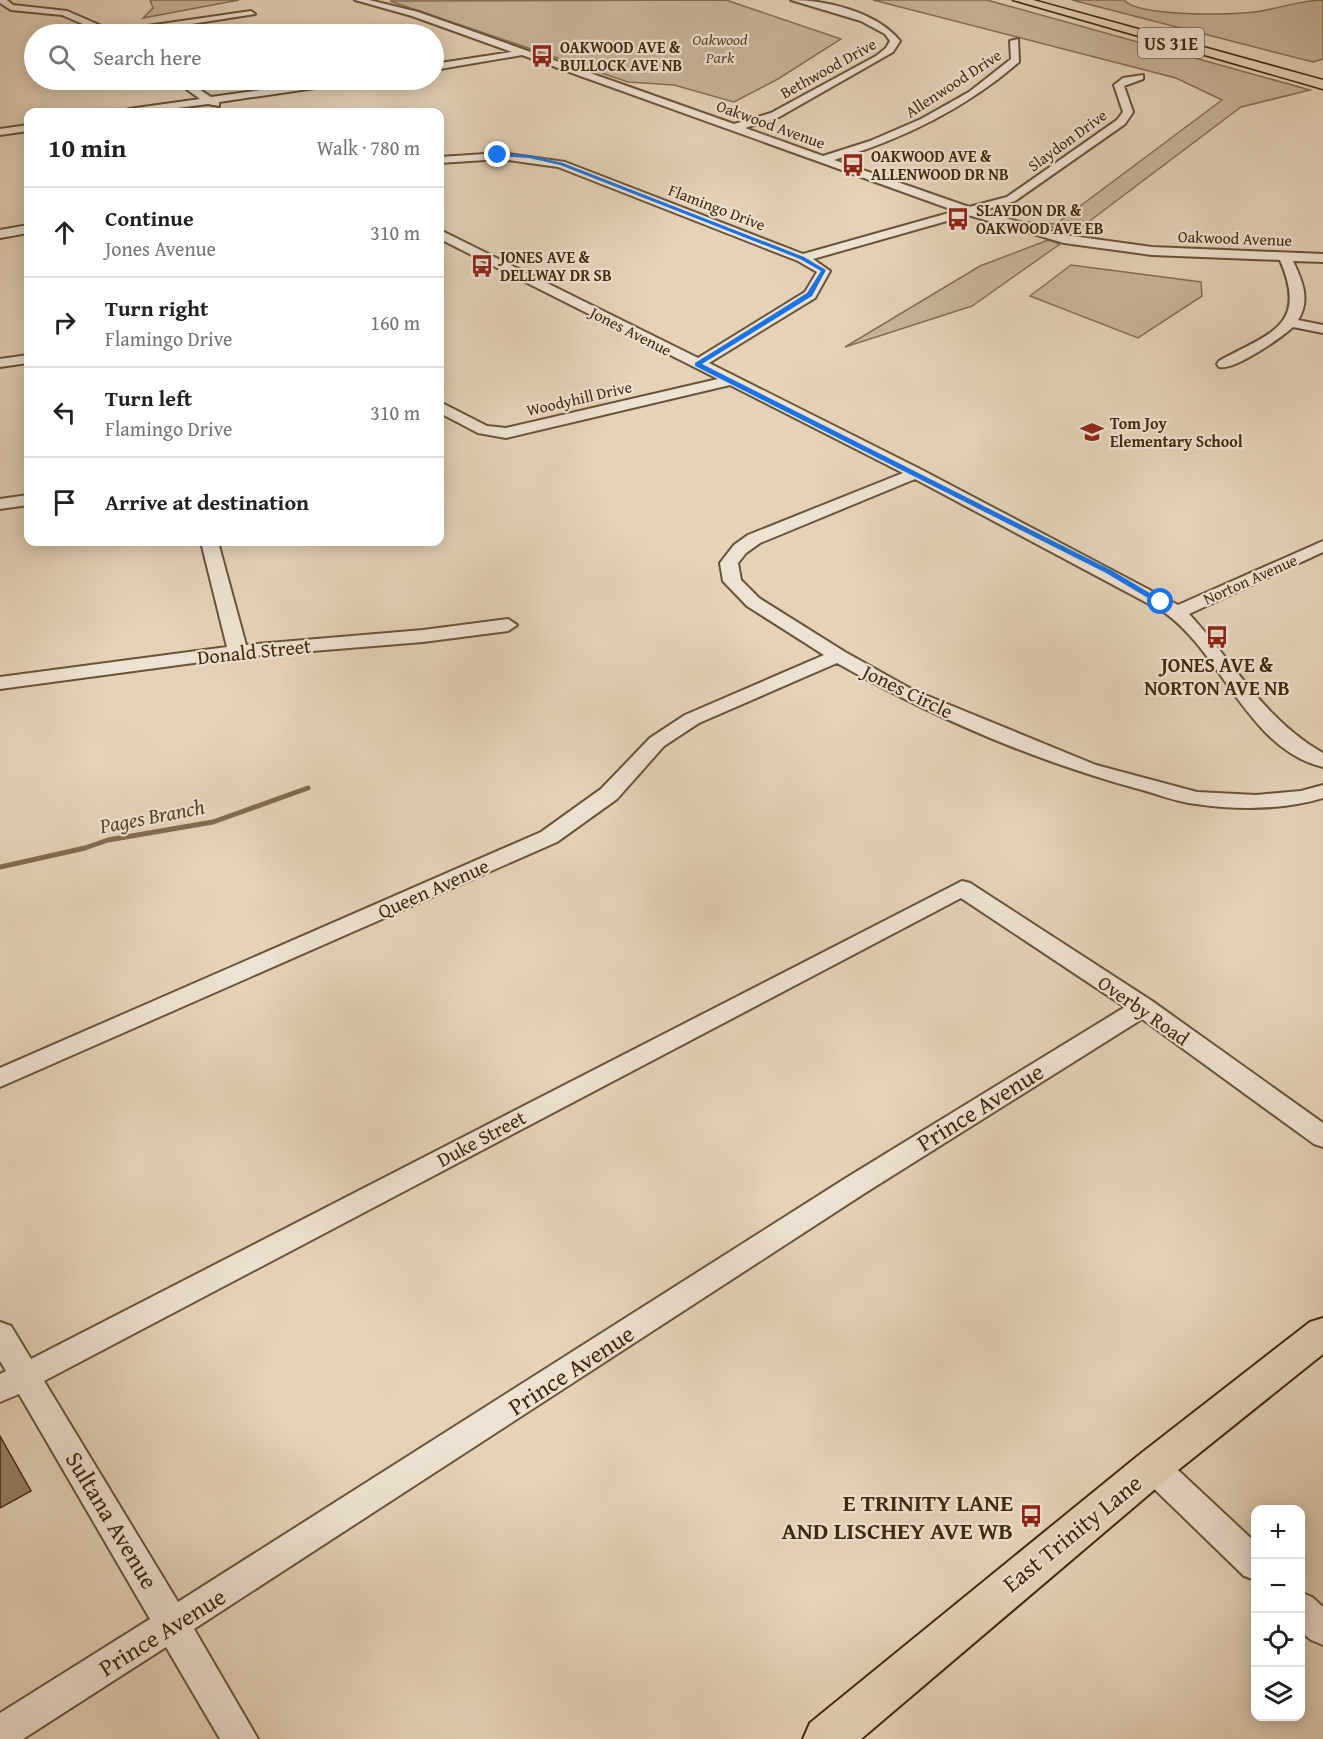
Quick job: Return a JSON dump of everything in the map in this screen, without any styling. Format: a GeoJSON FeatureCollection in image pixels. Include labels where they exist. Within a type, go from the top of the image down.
{"type":"FeatureCollection","features":[{"type":"Feature","properties":{"kind":"highway","name":"US 31E"},"geometry":{"type":"LineString","coordinates":[[1019,0],[1323,85]]}},
{"type":"Feature","properties":{"kind":"highway","name":"US 31E"},"geometry":{"type":"LineString","coordinates":[[1048,0],[1323,76]]}},
{"type":"Feature","properties":{"kind":"main road","name":"East Trinity Lane"},"geometry":{"type":"LineString","coordinates":[[826,1739],[1153,1467],[1323,1333]]}},
{"type":"Feature","properties":{"kind":"street"},"geometry":{"type":"LineString","coordinates":[[1,0],[10,7]]}},
{"type":"Feature","properties":{"kind":"street","name":"Oakwood Avenue"},"geometry":{"type":"LineString","coordinates":[[359,0],[375,1],[440,24]]}},
{"type":"Feature","properties":{"kind":"street","name":"Bethwood Drive"},"geometry":{"type":"LineString","coordinates":[[733,128],[775,115],[891,50],[895,41],[889,30],[868,21],[795,0]]}},
{"type":"Feature","properties":{"kind":"street"},"geometry":{"type":"LineString","coordinates":[[0,8],[64,13],[89,24]]}},
{"type":"Feature","properties":{"kind":"street"},"geometry":{"type":"LineString","coordinates":[[182,24],[251,14]]}},
{"type":"Feature","properties":{"kind":"street","name":"Oakwood Avenue"},"geometry":{"type":"LineString","coordinates":[[444,25],[821,160],[1038,233],[1152,251],[1323,258]]}},
{"type":"Feature","properties":{"kind":"street","name":"Allenwood Drive"},"geometry":{"type":"LineString","coordinates":[[821,160],[877,144],[921,124],[1002,73],[1016,60],[1015,41]]}},
{"type":"Feature","properties":{"kind":"street"},"geometry":{"type":"LineString","coordinates":[[444,65],[522,53]]}},
{"type":"Feature","properties":{"kind":"street","name":"Slaydon Drive"},"geometry":{"type":"LineString","coordinates":[[802,258],[1011,199],[1121,122],[1128,112],[1119,86],[1126,80],[1140,77]]}},
{"type":"Feature","properties":{"kind":"street"},"geometry":{"type":"LineString","coordinates":[[194,90],[222,108]]}},
{"type":"Feature","properties":{"kind":"street"},"geometry":{"type":"LineString","coordinates":[[156,108],[280,90]]}},
{"type":"Feature","properties":{"kind":"street"},"geometry":{"type":"LineString","coordinates":[[0,132],[24,129]]}},
{"type":"Feature","properties":{"kind":"street","name":"Flamingo Drive"},"geometry":{"type":"LineString","coordinates":[[444,160],[498,155],[529,157],[561,164],[802,258],[824,271],[810,295],[698,364]]}},
{"type":"Feature","properties":{"kind":"street"},"geometry":{"type":"LineString","coordinates":[[0,234],[24,230]]}},
{"type":"Feature","properties":{"kind":"street","name":"Jones Avenue"},"geometry":{"type":"LineString","coordinates":[[444,236],[916,473],[1108,572],[1177,612],[1204,641],[1264,721],[1301,751],[1323,761]]}},
{"type":"Feature","properties":{"kind":"street"},"geometry":{"type":"LineString","coordinates":[[1224,364],[1293,323],[1300,308],[1301,294],[1285,256]]}},
{"type":"Feature","properties":{"kind":"street"},"geometry":{"type":"LineString","coordinates":[[1293,323],[1323,330]]}},
{"type":"Feature","properties":{"kind":"street"},"geometry":{"type":"LineString","coordinates":[[0,363],[24,360]]}},
{"type":"Feature","properties":{"kind":"street","name":"Woodyhill Drive"},"geometry":{"type":"LineString","coordinates":[[444,413],[483,430],[506,433],[730,381]]}},
{"type":"Feature","properties":{"kind":"street","name":"Jones Circle"},"geometry":{"type":"LineString","coordinates":[[916,473],[754,539],[740,549],[729,563],[732,581],[753,602],[838,656],[916,698],[1089,769],[1151,788],[1196,798],[1256,801],[1303,796],[1323,791]]}},
{"type":"Feature","properties":{"kind":"street"},"geometry":{"type":"LineString","coordinates":[[0,504],[24,501]]}},
{"type":"Feature","properties":{"kind":"street"},"geometry":{"type":"LineString","coordinates":[[210,546],[238,651]]}},
{"type":"Feature","properties":{"kind":"street","name":"Norton Avenue"},"geometry":{"type":"LineString","coordinates":[[1177,612],[1323,546]]}},
{"type":"Feature","properties":{"kind":"street","name":"Donald Street"},"geometry":{"type":"LineString","coordinates":[[0,683],[238,651],[423,636],[508,625]]}},
{"type":"Feature","properties":{"kind":"street","name":"Queen Avenue"},"geometry":{"type":"LineString","coordinates":[[0,1078],[549,837],[609,794],[657,742],[692,719],[838,656]]}},
{"type":"Feature","properties":{"kind":"street","name":"Overby Road"},"geometry":{"type":"LineString","coordinates":[[962,888],[1143,1006],[1323,1137]]}},
{"type":"Feature","properties":{"kind":"street","name":"Duke Street"},"geometry":{"type":"LineString","coordinates":[[12,1383],[962,888]]}},
{"type":"Feature","properties":{"kind":"street","name":"Prince Avenue"},"geometry":{"type":"LineString","coordinates":[[0,1733],[174,1624],[968,1113],[1143,1006]]}},
{"type":"Feature","properties":{"kind":"street","name":"Sultana Avenue"},"geometry":{"type":"LineString","coordinates":[[0,1334],[12,1383],[174,1624],[240,1739]]}},
{"type":"Feature","properties":{"kind":"street"},"geometry":{"type":"LineString","coordinates":[[1153,1467],[1251,1560]]}},
{"type":"Feature","properties":{"kind":"street"},"geometry":{"type":"LineString","coordinates":[[1305,1613],[1323,1629]]}},
{"type":"Feature","properties":{"kind":"green space"},"geometry":{"type":"Polygon","coordinates":[[[150,0],[239,0],[143,18],[153,8],[150,0]]]}},
{"type":"Feature","properties":{"kind":"green space","name":"Oakwood Park"},"geometry":{"type":"Polygon","coordinates":[[[726,0],[841,39],[778,79],[734,102],[674,85],[628,82],[390,1],[726,0]]]}},
{"type":"Feature","properties":{"kind":"green space"},"geometry":{"type":"Polygon","coordinates":[[[873,0],[987,0],[1310,90],[1241,107],[1075,232],[1027,222],[1056,224],[1222,100],[1176,78],[873,0]]]}},
{"type":"Feature","properties":{"kind":"green space"},"geometry":{"type":"Polygon","coordinates":[[[1072,0],[1124,0],[1133,6],[1166,12],[1227,14],[1255,12],[1306,1],[1323,0],[1323,59],[1313,62],[1072,0]]]}},
{"type":"Feature","properties":{"kind":"green space"},"geometry":{"type":"Polygon","coordinates":[[[1048,240],[1060,244],[972,306],[845,347],[980,266],[1048,240]]]}},
{"type":"Feature","properties":{"kind":"green space"},"geometry":{"type":"Polygon","coordinates":[[[1071,265],[1201,282],[1202,296],[1138,338],[1030,296],[1071,265]]]}},
{"type":"Feature","properties":{"kind":"building"},"geometry":{"type":"Polygon","coordinates":[[[0,1436],[31,1491],[0,1508],[0,1436]]]}},
{"type":"Feature","properties":{"kind":"waterway","name":"Pages Branch"},"geometry":{"type":"LineString","coordinates":[[0,867],[85,848],[108,840],[213,822],[308,788]]}},
{"type":"Feature","properties":{"kind":"place","name":"OAKWOOD AVE & BULLOCK AVE NB"},"geometry":{"type":"Point","coordinates":[542,56]}},
{"type":"Feature","properties":{"kind":"place","name":"OAKWOOD AVE & ALLENWOOD DR NB"},"geometry":{"type":"Point","coordinates":[853,165]}},
{"type":"Feature","properties":{"kind":"place","name":"SLAYDON DR & OAKWOOD AVE EB"},"geometry":{"type":"Point","coordinates":[958,219]}},
{"type":"Feature","properties":{"kind":"place","name":"JONES AVE & DELLWAY DR SB"},"geometry":{"type":"Point","coordinates":[482,266]}},
{"type":"Feature","properties":{"kind":"place","name":"Tom Joy Elementary School"},"geometry":{"type":"Point","coordinates":[1092,432]}},
{"type":"Feature","properties":{"kind":"place","name":"JONES AVE & NORTON AVE NB"},"geometry":{"type":"Point","coordinates":[1217,637]}},
{"type":"Feature","properties":{"kind":"place","name":"E TRINITY LANE AND LISCHEY AVE WB"},"geometry":{"type":"Point","coordinates":[1031,1516]}},
{"type":"Feature","properties":{"kind":"route"},"geometry":{"type":"LineString","coordinates":[[498,155],[529,157],[561,164],[802,258],[824,271],[810,295],[698,364],[916,473],[1108,572],[1161,602]]}}]}
